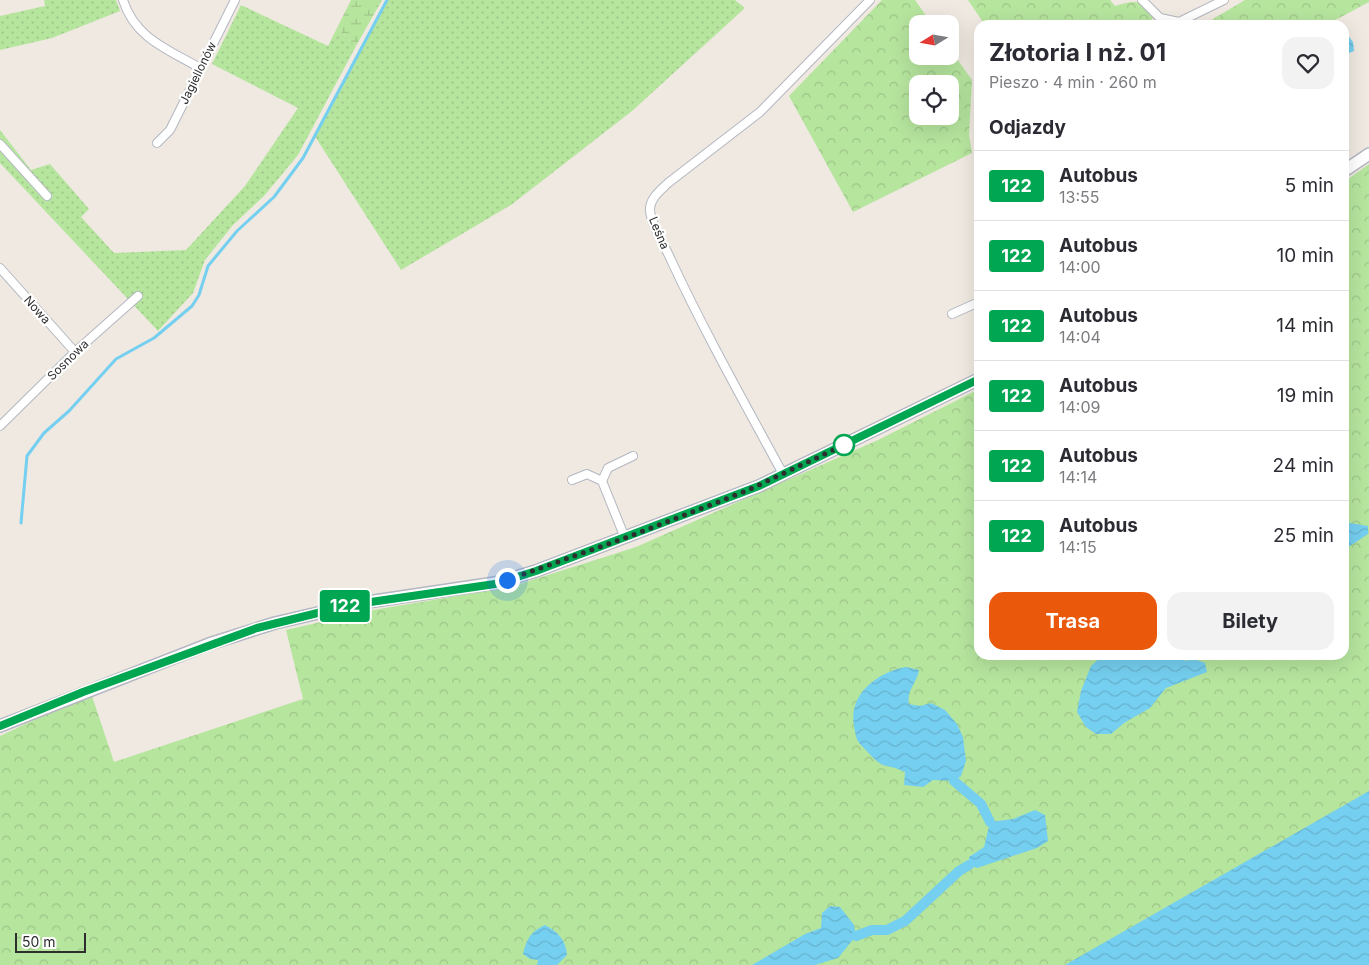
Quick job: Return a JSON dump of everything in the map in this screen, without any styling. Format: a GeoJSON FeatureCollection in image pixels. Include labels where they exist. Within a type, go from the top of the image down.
{"type":"FeatureCollection","features":[{"type":"Feature","properties":{"kind":"main road"},"geometry":{"type":"LineString","coordinates":[[1349,168],[1369,154]]}},
{"type":"Feature","properties":{"kind":"main road"},"geometry":{"type":"LineString","coordinates":[[0,726],[83,692],[257,628],[353,604],[495,584],[536,571],[625,538],[783,474],[974,381]]}},
{"type":"Feature","properties":{"kind":"street"},"geometry":{"type":"LineString","coordinates":[[123,0],[128,17],[140,31],[155,43],[200,68]]}},
{"type":"Feature","properties":{"kind":"street","name":"Jagiellonów"},"geometry":{"type":"LineString","coordinates":[[157,143],[170,130],[234,0]]}},
{"type":"Feature","properties":{"kind":"street","name":"Leśna"},"geometry":{"type":"LineString","coordinates":[[783,474],[681,282],[654,222],[650,211],[651,202],[655,195],[668,183],[760,112],[870,0]]}},
{"type":"Feature","properties":{"kind":"street"},"geometry":{"type":"LineString","coordinates":[[1142,0],[1157,16],[1166,20]]}},
{"type":"Feature","properties":{"kind":"street"},"geometry":{"type":"LineString","coordinates":[[1188,20],[1224,0]]}},
{"type":"Feature","properties":{"kind":"street"},"geometry":{"type":"LineString","coordinates":[[0,144],[47,196]]}},
{"type":"Feature","properties":{"kind":"street","name":"Nowa"},"geometry":{"type":"LineString","coordinates":[[0,268],[75,352]]}},
{"type":"Feature","properties":{"kind":"street","name":"Sosnowa"},"geometry":{"type":"LineString","coordinates":[[0,426],[75,352],[138,296]]}},
{"type":"Feature","properties":{"kind":"street"},"geometry":{"type":"LineString","coordinates":[[952,314],[974,304]]}},
{"type":"Feature","properties":{"kind":"street"},"geometry":{"type":"LineString","coordinates":[[602,481],[608,468],[633,456]]}},
{"type":"Feature","properties":{"kind":"street"},"geometry":{"type":"LineString","coordinates":[[572,480],[587,474],[602,481],[625,538]]}},
{"type":"Feature","properties":{"kind":"green space"},"geometry":{"type":"Polygon","coordinates":[[[44,0],[116,0],[120,11],[52,38],[0,50],[0,16],[45,6],[44,0]]]}},
{"type":"Feature","properties":{"kind":"green space"},"geometry":{"type":"Polygon","coordinates":[[[351,0],[382,0],[356,46],[337,28],[351,0]]]}},
{"type":"Feature","properties":{"kind":"green space"},"geometry":{"type":"Polygon","coordinates":[[[387,0],[735,0],[745,8],[632,111],[511,205],[401,270],[314,135],[387,0]]]}},
{"type":"Feature","properties":{"kind":"green space"},"geometry":{"type":"Polygon","coordinates":[[[882,0],[915,0],[926,15],[909,15],[909,65],[959,65],[959,62],[972,80],[969,135],[972,153],[853,212],[789,96],[882,0]]]}},
{"type":"Feature","properties":{"kind":"green space"},"geometry":{"type":"Polygon","coordinates":[[[968,0],[1110,0],[1115,6],[1138,2],[1158,11],[1152,20],[982,20],[968,0]]]}},
{"type":"Feature","properties":{"kind":"green space"},"geometry":{"type":"Polygon","coordinates":[[[1245,0],[1369,0],[1369,2],[1335,20],[1211,20],[1245,0]]]}},
{"type":"Feature","properties":{"kind":"green space"},"geometry":{"type":"Polygon","coordinates":[[[241,5],[328,46],[337,28],[356,46],[298,155],[264,196],[233,225],[205,260],[193,293],[158,331],[0,163],[0,130],[31,170],[50,164],[89,209],[81,217],[114,253],[186,250],[245,186],[298,108],[212,64],[241,5]]]}},
{"type":"Feature","properties":{"kind":"green space"},"geometry":{"type":"Polygon","coordinates":[[[1369,164],[1369,965],[0,965],[0,736],[91,693],[114,762],[303,699],[286,630],[373,610],[510,587],[636,547],[878,440],[974,392],[974,660],[1349,660],[1349,178],[1369,164]]]}},
{"type":"Feature","properties":{"kind":"water"},"geometry":{"type":"Polygon","coordinates":[[[1349,37],[1353,42],[1354,51],[1349,53],[1349,37]]]}},
{"type":"Feature","properties":{"kind":"water"},"geometry":{"type":"Polygon","coordinates":[[[1349,523],[1368,526],[1368,534],[1349,547],[1349,523]]]}},
{"type":"Feature","properties":{"kind":"water"},"geometry":{"type":"Polygon","coordinates":[[[1098,660],[1197,660],[1205,663],[1207,672],[1166,688],[1150,708],[1124,723],[1111,734],[1096,734],[1086,727],[1077,712],[1081,691],[1091,666],[1098,660]]]}},
{"type":"Feature","properties":{"kind":"water"},"geometry":{"type":"Polygon","coordinates":[[[906,667],[919,670],[910,691],[909,704],[920,706],[931,703],[945,710],[957,724],[963,737],[966,761],[961,776],[954,781],[933,780],[923,787],[904,785],[905,772],[880,764],[860,744],[856,736],[853,714],[860,695],[876,679],[906,667]]]}},
{"type":"Feature","properties":{"kind":"water"},"geometry":{"type":"Polygon","coordinates":[[[1369,791],[1369,965],[1065,965],[1369,791]]]}},
{"type":"Feature","properties":{"kind":"water"},"geometry":{"type":"Polygon","coordinates":[[[1035,810],[1045,815],[1048,841],[1037,848],[977,868],[969,865],[969,857],[984,847],[990,822],[1013,819],[1035,810]]]}},
{"type":"Feature","properties":{"kind":"water"},"geometry":{"type":"Polygon","coordinates":[[[830,906],[840,907],[854,925],[856,936],[838,958],[815,965],[752,965],[805,934],[821,928],[822,913],[830,906]]]}},
{"type":"Feature","properties":{"kind":"water"},"geometry":{"type":"Polygon","coordinates":[[[545,925],[557,934],[565,945],[567,955],[557,965],[537,965],[538,960],[530,959],[523,954],[530,936],[545,925]]]}},
{"type":"Feature","properties":{"kind":"waterway"},"geometry":{"type":"LineString","coordinates":[[21,523],[27,456],[44,433],[69,411],[116,359],[154,338],[192,306],[199,295],[208,266],[237,231],[274,197],[303,158],[387,0]]}},
{"type":"Feature","properties":{"kind":"waterway"},"geometry":{"type":"LineString","coordinates":[[954,781],[981,804],[990,822]]}},
{"type":"Feature","properties":{"kind":"waterway"},"geometry":{"type":"LineString","coordinates":[[856,936],[872,930],[887,930],[905,921],[959,871],[969,865]]}},
{"type":"Feature","properties":{"kind":"bus line","name":"122"},"geometry":{"type":"LineString","coordinates":[[0,726],[83,692],[209,644],[257,628],[350,605],[495,584],[536,571],[759,486],[974,381]]}},
{"type":"Feature","properties":{"kind":"route"},"geometry":{"type":"LineString","coordinates":[[507,580],[625,538],[746,491],[844,445]]}}]}
